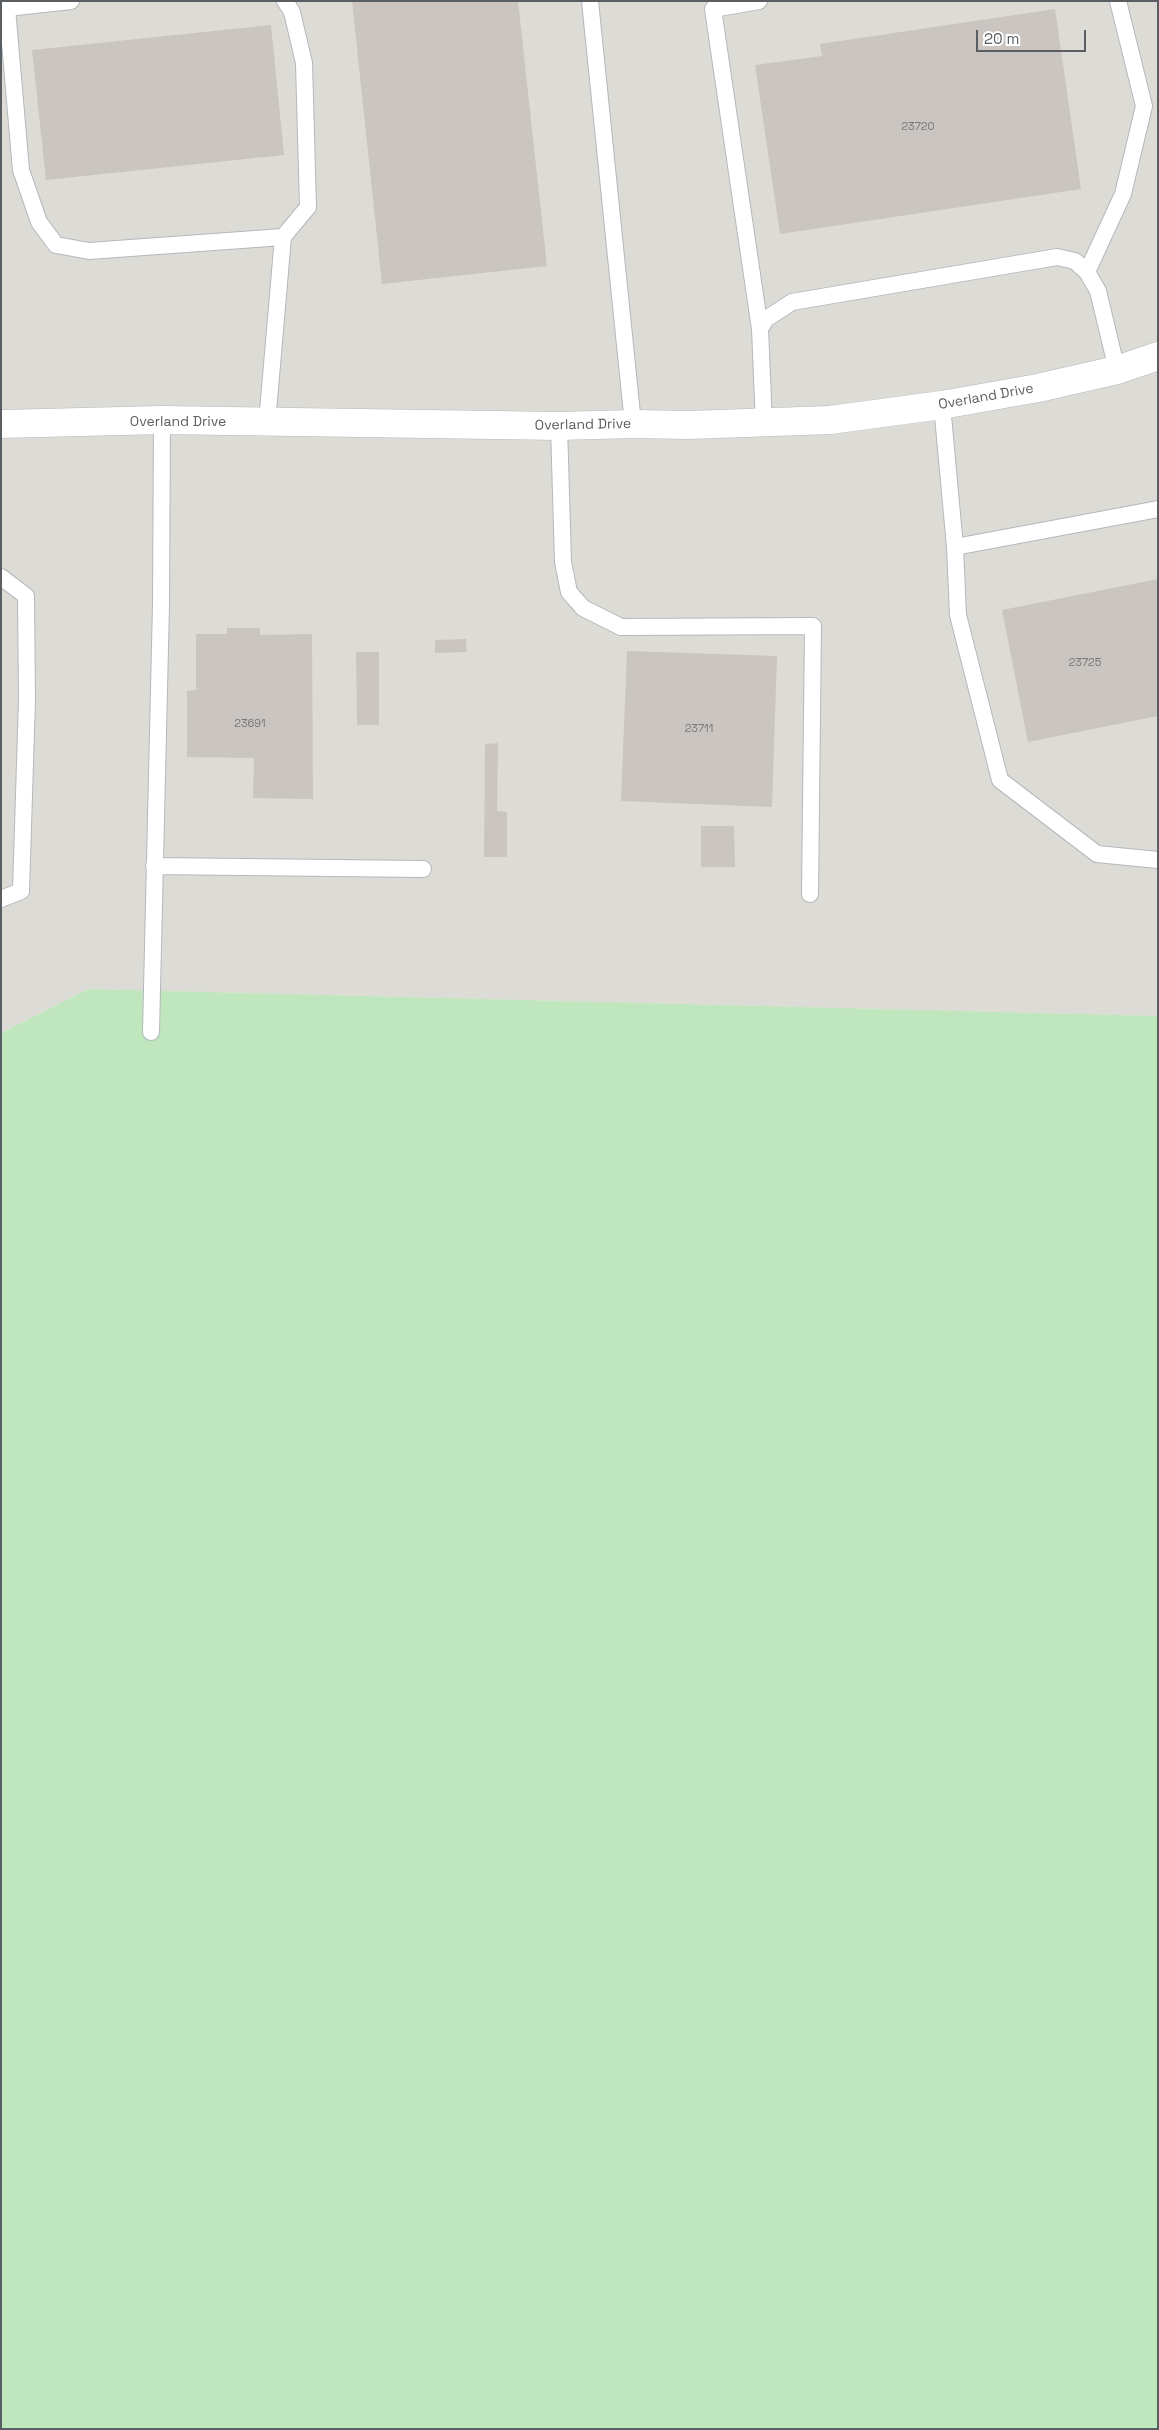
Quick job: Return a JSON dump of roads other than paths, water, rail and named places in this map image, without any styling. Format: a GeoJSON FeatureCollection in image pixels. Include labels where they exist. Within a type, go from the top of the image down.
{"type":"FeatureCollection","features":[{"type":"Feature","properties":{"kind":"street","name":"Overland Drive"},"geometry":{"type":"LineString","coordinates":[[1,424],[162,420],[559,426],[764,424],[830,420],[942,405],[1038,388],[1117,370],[1158,356]]}},
{"type":"Feature","properties":{"kind":"lane"},"geometry":{"type":"LineString","coordinates":[[71,1],[7,8],[21,170],[39,222],[56,245],[89,251],[283,236]]}},
{"type":"Feature","properties":{"kind":"lane"},"geometry":{"type":"LineString","coordinates":[[267,423],[283,236],[308,208],[304,63],[292,12],[285,1]]}},
{"type":"Feature","properties":{"kind":"lane"},"geometry":{"type":"LineString","coordinates":[[590,1],[633,424]]}},
{"type":"Feature","properties":{"kind":"lane"},"geometry":{"type":"LineString","coordinates":[[759,1],[712,5],[760,329],[764,424]]}},
{"type":"Feature","properties":{"kind":"lane"},"geometry":{"type":"LineString","coordinates":[[1087,272],[1124,194],[1144,106],[1118,1]]}},
{"type":"Feature","properties":{"kind":"lane"},"geometry":{"type":"LineString","coordinates":[[760,329],[766,319],[792,302],[1057,257],[1075,261],[1087,272],[1098,291],[1117,370]]}},
{"type":"Feature","properties":{"kind":"lane"},"geometry":{"type":"LineString","coordinates":[[942,405],[955,548],[958,615],[1000,780],[1097,854],[1158,860]]}},
{"type":"Feature","properties":{"kind":"lane"},"geometry":{"type":"LineString","coordinates":[[151,1032],[161,613],[162,420]]}},
{"type":"Feature","properties":{"kind":"lane"},"geometry":{"type":"LineString","coordinates":[[559,426],[563,562],[569,592],[583,608],[621,627],[813,626],[810,894]]}},
{"type":"Feature","properties":{"kind":"lane"},"geometry":{"type":"LineString","coordinates":[[955,548],[1158,509]]}},
{"type":"Feature","properties":{"kind":"lane"},"geometry":{"type":"LineString","coordinates":[[1,576],[26,596],[27,699],[20,891],[1,899]]}},
{"type":"Feature","properties":{"kind":"lane"},"geometry":{"type":"LineString","coordinates":[[154,866],[423,869]]}}]}
